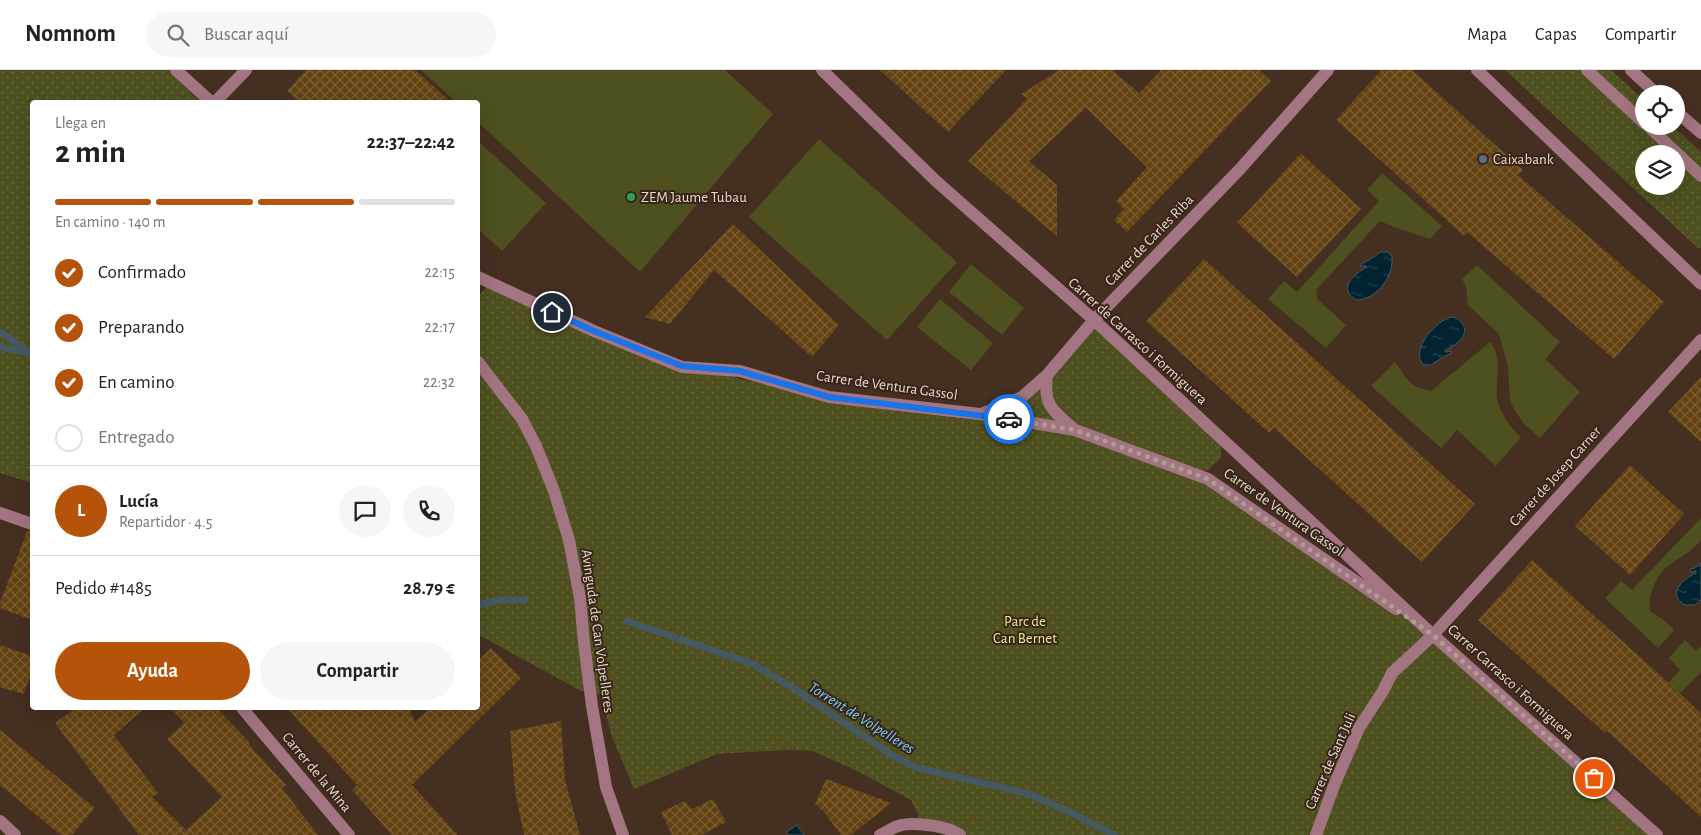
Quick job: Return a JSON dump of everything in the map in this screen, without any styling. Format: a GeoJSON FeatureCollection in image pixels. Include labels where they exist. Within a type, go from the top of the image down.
{"type":"FeatureCollection","features":[{"type":"Feature","properties":{"kind":"street"},"geometry":{"type":"LineString","coordinates":[[176,70],[209,100]]}},
{"type":"Feature","properties":{"kind":"street"},"geometry":{"type":"LineString","coordinates":[[217,100],[246,70]]}},
{"type":"Feature","properties":{"kind":"street","name":"Carrer de Carrasco i Formiguera"},"geometry":{"type":"LineString","coordinates":[[822,70],[936,181],[1094,320],[1433,635]]}},
{"type":"Feature","properties":{"kind":"street","name":"Carrer de Carles Riba"},"geometry":{"type":"LineString","coordinates":[[980,414],[1022,397],[1047,375],[1094,320],[1240,169],[1328,70]]}},
{"type":"Feature","properties":{"kind":"street"},"geometry":{"type":"LineString","coordinates":[[1477,70],[1701,284]]}},
{"type":"Feature","properties":{"kind":"street"},"geometry":{"type":"LineString","coordinates":[[1587,70],[1635,115]]}},
{"type":"Feature","properties":{"kind":"street"},"geometry":{"type":"LineString","coordinates":[[1632,70],[1648,85]]}},
{"type":"Feature","properties":{"kind":"street"},"geometry":{"type":"LineString","coordinates":[[1685,119],[1701,134]]}},
{"type":"Feature","properties":{"kind":"street"},"geometry":{"type":"LineString","coordinates":[[1658,135],[1701,176]]}},
{"type":"Feature","properties":{"kind":"street","name":"Carrer de Ventura Gassol"},"geometry":{"type":"LineString","coordinates":[[480,278],[594,331],[682,366],[740,371],[829,397],[980,414],[1075,430],[1208,479],[1433,635]]}},
{"type":"Feature","properties":{"kind":"street","name":"Carrer de Ventura Gassol"},"geometry":{"type":"LineString","coordinates":[[480,286],[503,289]]}},
{"type":"Feature","properties":{"kind":"street","name":"Carrer de Josep Carner"},"geometry":{"type":"LineString","coordinates":[[1433,635],[1701,340]]}},
{"type":"Feature","properties":{"kind":"street","name":"Avinguda de Can Volpelleres"},"geometry":{"type":"LineString","coordinates":[[480,365],[522,419],[536,446],[554,491],[566,532],[580,598],[584,643],[604,778],[618,826],[623,835]]}},
{"type":"Feature","properties":{"kind":"street","name":"Carrer de Ventura Gassol"},"geometry":{"type":"LineString","coordinates":[[1047,375],[1047,401],[1061,418],[1075,430]]}},
{"type":"Feature","properties":{"kind":"street"},"geometry":{"type":"LineString","coordinates":[[0,513],[30,523]]}},
{"type":"Feature","properties":{"kind":"street","name":"Carrer de Sant Juli"},"geometry":{"type":"LineString","coordinates":[[1316,835],[1335,783],[1359,728],[1383,691],[1392,673],[1433,635]]}},
{"type":"Feature","properties":{"kind":"street","name":"Carrer Carrasco i Formiguera"},"geometry":{"type":"LineString","coordinates":[[1433,635],[1657,835]]}},
{"type":"Feature","properties":{"kind":"street","name":"Carrer de la Mina"},"geometry":{"type":"LineString","coordinates":[[244,710],[349,835]]}},
{"type":"Feature","properties":{"kind":"street"},"geometry":{"type":"LineString","coordinates":[[0,822],[15,835]]}},
{"type":"Feature","properties":{"kind":"street"},"geometry":{"type":"LineString","coordinates":[[880,835],[901,825],[929,825],[956,832],[960,835]]}},
{"type":"Feature","properties":{"kind":"green space"},"geometry":{"type":"Polygon","coordinates":[[[0,70],[168,70],[198,100],[30,100],[30,482],[0,473],[0,70]]]}},
{"type":"Feature","properties":{"kind":"green space","name":"ZEM Jaume Tubau"},"geometry":{"type":"Polygon","coordinates":[[[421,70],[725,70],[773,114],[640,272],[480,124],[480,100],[454,100],[421,70]]]}},
{"type":"Feature","properties":{"kind":"green space"},"geometry":{"type":"Polygon","coordinates":[[[1505,70],[1611,70],[1635,92],[1635,135],[1683,135],[1701,152],[1701,247],[1699,249],[1640,195],[1685,195],[1685,145],[1635,145],[1635,190],[1505,70]]]}},
{"type":"Feature","properties":{"kind":"green space","name":"ZEM Jaume Tubau"},"geometry":{"type":"Polygon","coordinates":[[[819,139],[957,262],[887,340],[749,217],[819,139]]]}},
{"type":"Feature","properties":{"kind":"green space"},"geometry":{"type":"Polygon","coordinates":[[[480,143],[546,203],[502,251],[480,231],[480,143]]]}},
{"type":"Feature","properties":{"kind":"green space"},"geometry":{"type":"Polygon","coordinates":[[[1382,173],[1442,226],[1430,239],[1380,221],[1316,290],[1317,299],[1346,325],[1326,348],[1268,299],[1284,281],[1297,292],[1379,201],[1367,190],[1382,173]]]}},
{"type":"Feature","properties":{"kind":"green space"},"geometry":{"type":"Polygon","coordinates":[[[971,264],[1024,308],[1002,335],[949,292],[971,264]]]}},
{"type":"Feature","properties":{"kind":"green space"},"geometry":{"type":"Polygon","coordinates":[[[1477,265],[1560,342],[1545,359],[1580,392],[1540,438],[1524,424],[1510,400],[1508,367],[1499,334],[1468,305],[1466,286],[1462,279],[1477,265]]]}},
{"type":"Feature","properties":{"kind":"green space","name":"Parc de Can Bernet"},"geometry":{"type":"Polygon","coordinates":[[[490,282],[682,366],[805,393],[980,414],[1021,397],[1094,320],[1221,444],[1221,458],[1208,470],[1190,472],[1433,635],[1657,835],[961,835],[918,824],[918,814],[911,800],[853,769],[812,751],[787,750],[717,754],[634,789],[612,737],[601,695],[581,691],[480,636],[480,294],[490,282]]]}},
{"type":"Feature","properties":{"kind":"green space"},"geometry":{"type":"Polygon","coordinates":[[[940,299],[993,343],[971,370],[917,327],[940,299]]]}},
{"type":"Feature","properties":{"kind":"green space"},"geometry":{"type":"Polygon","coordinates":[[[1490,342],[1496,354],[1498,368],[1498,403],[1506,419],[1521,437],[1496,466],[1457,430],[1441,448],[1371,386],[1395,362],[1408,381],[1417,387],[1431,391],[1490,342]]]}},
{"type":"Feature","properties":{"kind":"green space"},"geometry":{"type":"Polygon","coordinates":[[[1701,518],[1701,541],[1688,553],[1664,569],[1656,580],[1651,592],[1650,611],[1664,620],[1674,630],[1658,648],[1605,598],[1621,581],[1632,590],[1701,518]]]}},
{"type":"Feature","properties":{"kind":"green space"},"geometry":{"type":"Polygon","coordinates":[[[1685,640],[1696,651],[1701,646],[1701,672],[1655,719],[1645,709],[1680,670],[1669,658],[1685,640]]]}},
{"type":"Feature","properties":{"kind":"water"},"geometry":{"type":"Polygon","coordinates":[[[1381,252],[1388,252],[1392,257],[1392,265],[1387,279],[1377,292],[1363,299],[1356,300],[1348,291],[1350,282],[1357,273],[1367,267],[1361,266],[1361,264],[1381,252]]]}},
{"type":"Feature","properties":{"kind":"water"},"geometry":{"type":"Polygon","coordinates":[[[1452,317],[1458,319],[1464,327],[1465,332],[1461,340],[1445,350],[1445,352],[1451,351],[1451,353],[1431,365],[1423,365],[1420,358],[1422,344],[1432,329],[1452,317]]]}},
{"type":"Feature","properties":{"kind":"water"},"geometry":{"type":"Polygon","coordinates":[[[1701,563],[1701,600],[1695,605],[1685,605],[1679,601],[1677,596],[1678,587],[1696,573],[1696,571],[1690,572],[1690,569],[1695,568],[1701,563]]]}},
{"type":"Feature","properties":{"kind":"water"},"geometry":{"type":"Polygon","coordinates":[[[797,825],[804,835],[789,835],[786,832],[797,825]]]}},
{"type":"Feature","properties":{"kind":"building"},"geometry":{"type":"Polygon","coordinates":[[[306,70],[415,70],[449,100],[297,100],[287,91],[306,70]]]}},
{"type":"Feature","properties":{"kind":"building"},"geometry":{"type":"Polygon","coordinates":[[[880,70],[1006,70],[948,132],[880,70]]]}},
{"type":"Feature","properties":{"kind":"building"},"geometry":{"type":"Polygon","coordinates":[[[1059,70],[1112,70],[1139,93],[1161,70],[1259,70],[1271,81],[1127,232],[1114,220],[1124,209],[1116,201],[1147,167],[1086,108],[1029,161],[1057,185],[1057,236],[968,161],[1027,99],[1021,94],[1059,70]]]}},
{"type":"Feature","properties":{"kind":"building"},"geometry":{"type":"Polygon","coordinates":[[[1381,70],[1412,70],[1523,170],[1518,175],[1664,302],[1614,359],[1467,232],[1464,236],[1336,120],[1381,70]]]}},
{"type":"Feature","properties":{"kind":"building"},"geometry":{"type":"Polygon","coordinates":[[[1301,153],[1361,209],[1297,277],[1237,223],[1301,153]]]}},
{"type":"Feature","properties":{"kind":"building"},"geometry":{"type":"Polygon","coordinates":[[[733,224],[839,325],[812,357],[714,270],[670,324],[645,317],[733,224]]]}},
{"type":"Feature","properties":{"kind":"building"},"geometry":{"type":"Polygon","coordinates":[[[1204,259],[1475,504],[1422,562],[1274,428],[1269,433],[1146,321],[1204,259]]]}},
{"type":"Feature","properties":{"kind":"building"},"geometry":{"type":"Polygon","coordinates":[[[1701,377],[1701,442],[1668,412],[1701,377]]]}},
{"type":"Feature","properties":{"kind":"building"},"geometry":{"type":"Polygon","coordinates":[[[1630,465],[1684,514],[1630,575],[1575,526],[1630,465]]]}},
{"type":"Feature","properties":{"kind":"building"},"geometry":{"type":"Polygon","coordinates":[[[27,531],[30,532],[30,619],[0,608],[0,603],[27,531]]]}},
{"type":"Feature","properties":{"kind":"building"},"geometry":{"type":"Polygon","coordinates":[[[1532,560],[1701,713],[1701,817],[1607,731],[1605,733],[1478,620],[1532,560]]]}},
{"type":"Feature","properties":{"kind":"building"},"geometry":{"type":"Polygon","coordinates":[[[0,645],[30,655],[30,678],[23,694],[0,687],[0,645]]]}},
{"type":"Feature","properties":{"kind":"building"},"geometry":{"type":"Polygon","coordinates":[[[491,648],[521,678],[412,785],[458,835],[392,835],[352,790],[357,785],[289,710],[410,710],[415,722],[428,710],[480,710],[480,659],[491,648]]]}},
{"type":"Feature","properties":{"kind":"building"},"geometry":{"type":"Polygon","coordinates":[[[73,710],[143,710],[114,735],[158,793],[152,797],[186,830],[222,797],[167,739],[184,723],[172,710],[219,710],[286,785],[282,788],[318,835],[139,835],[55,723],[73,710]]]}},
{"type":"Feature","properties":{"kind":"building"},"geometry":{"type":"Polygon","coordinates":[[[561,721],[565,780],[580,835],[524,835],[515,791],[510,731],[561,721]]]}},
{"type":"Feature","properties":{"kind":"building"},"geometry":{"type":"Polygon","coordinates":[[[0,730],[95,808],[72,835],[61,835],[0,785],[0,730]]]}},
{"type":"Feature","properties":{"kind":"building"},"geometry":{"type":"Polygon","coordinates":[[[826,779],[891,803],[851,835],[841,835],[825,813],[815,804],[826,779]]]}},
{"type":"Feature","properties":{"kind":"building"},"geometry":{"type":"Polygon","coordinates":[[[713,799],[726,822],[702,835],[672,835],[661,812],[685,801],[692,809],[713,799]]]}},
{"type":"Feature","properties":{"kind":"waterway","name":"Torrent de Volpelleres"},"geometry":{"type":"LineString","coordinates":[[0,332],[30,353]]}},
{"type":"Feature","properties":{"kind":"waterway","name":"Torrent de Volpelleres"},"geometry":{"type":"LineString","coordinates":[[0,347],[29,353]]}},
{"type":"Feature","properties":{"kind":"waterway","name":"Torrent de Volpelleres"},"geometry":{"type":"LineString","coordinates":[[480,605],[501,600],[525,600]]}},
{"type":"Feature","properties":{"kind":"waterway","name":"Torrent de Volpelleres"},"geometry":{"type":"LineString","coordinates":[[627,621],[753,664],[793,688],[890,754],[915,767],[1029,794],[1115,835]]}},
{"type":"Feature","properties":{"kind":"way so far"},"geometry":{"type":"LineString","coordinates":[[1009,419],[1075,430],[1208,479],[1433,635],[1594,778]]}},
{"type":"Feature","properties":{"kind":"place","name":"Caixabank"},"geometry":{"type":"Point","coordinates":[1483,159]}},
{"type":"Feature","properties":{"kind":"place","name":"ZEM Jaume Tubau"},"geometry":{"type":"Point","coordinates":[631,197]}},
{"type":"Feature","properties":{"kind":"route"},"geometry":{"type":"LineString","coordinates":[[552,312],[682,366],[740,371],[829,397],[1009,419]]}}]}
